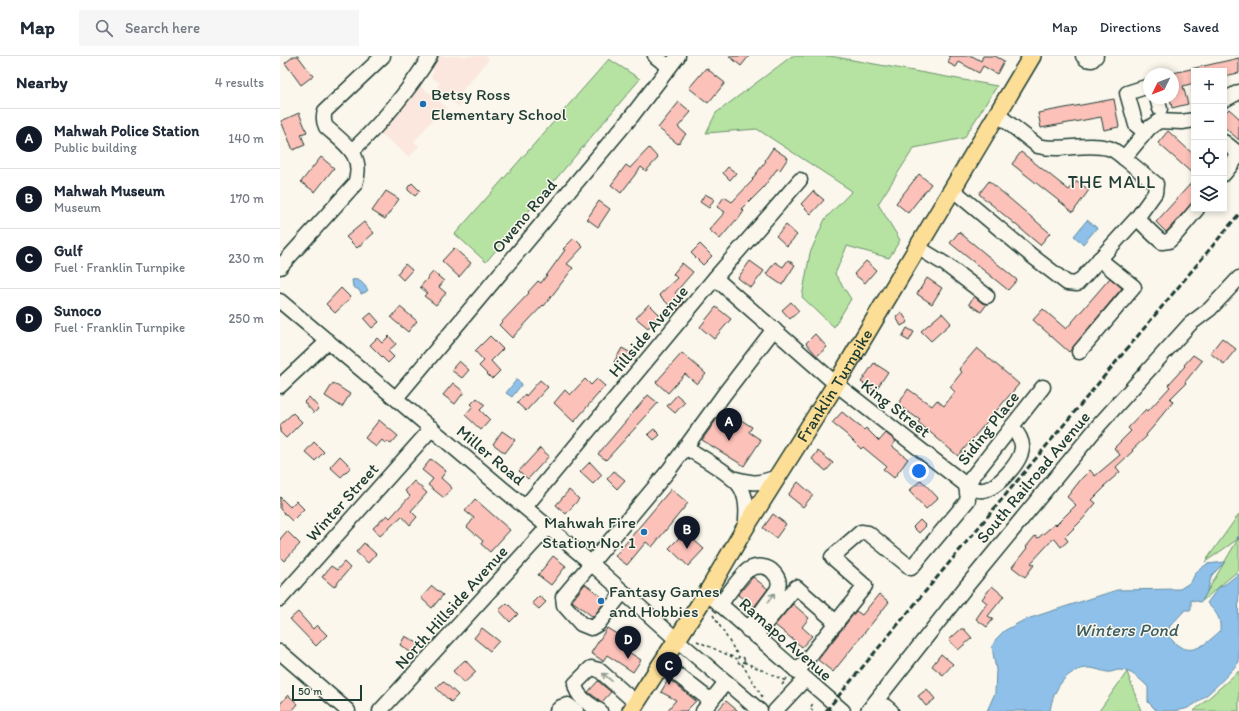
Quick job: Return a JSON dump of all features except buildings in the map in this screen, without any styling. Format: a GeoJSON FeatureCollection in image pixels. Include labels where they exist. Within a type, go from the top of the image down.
{"type":"FeatureCollection","features":[{"type":"Feature","properties":{"kind":"main road","name":"Franklin Turnpike"},"geometry":{"type":"LineString","coordinates":[[635,708],[658,669],[707,593],[745,528],[836,384],[1032,56]]}},
{"type":"Feature","properties":{"kind":"street"},"geometry":{"type":"LineString","coordinates":[[280,267],[355,184],[359,166],[356,158],[352,151],[326,127],[323,122],[323,116],[325,111],[383,56]]}},
{"type":"Feature","properties":{"kind":"street"},"geometry":{"type":"LineString","coordinates":[[352,151],[372,131],[415,80],[430,56]]}},
{"type":"Feature","properties":{"kind":"street"},"geometry":{"type":"LineString","coordinates":[[655,56],[669,67]]}},
{"type":"Feature","properties":{"kind":"street","name":"Oweno Road"},"geometry":{"type":"LineString","coordinates":[[396,398],[631,117],[678,56]]}},
{"type":"Feature","properties":{"kind":"street"},"geometry":{"type":"LineString","coordinates":[[1083,56],[1092,60],[1096,56]]}},
{"type":"Feature","properties":{"kind":"street"},"geometry":{"type":"LineString","coordinates":[[1143,88],[1128,93],[1136,125],[1145,132]]}},
{"type":"Feature","properties":{"kind":"street"},"geometry":{"type":"LineString","coordinates":[[1227,98],[1239,92]]}},
{"type":"Feature","properties":{"kind":"street"},"geometry":{"type":"LineString","coordinates":[[952,189],[1032,256],[1068,283],[1077,284],[1137,218],[1155,193],[1156,184],[1110,148],[1096,146],[1045,148],[1038,146],[997,114]]}},
{"type":"Feature","properties":{"kind":"street"},"geometry":{"type":"LineString","coordinates":[[1124,158],[1153,124],[1159,121],[1182,122],[1191,120]]}},
{"type":"Feature","properties":{"kind":"street"},"geometry":{"type":"LineString","coordinates":[[1227,145],[1239,155],[1227,167]]}},
{"type":"Feature","properties":{"kind":"street","name":"Hillside Avenue"},"geometry":{"type":"LineString","coordinates":[[525,507],[715,278],[800,180]]}},
{"type":"Feature","properties":{"kind":"street"},"geometry":{"type":"LineString","coordinates":[[1137,218],[1162,242],[1169,241],[1194,212]]}},
{"type":"Feature","properties":{"kind":"street"},"geometry":{"type":"LineString","coordinates":[[917,247],[945,264],[987,296]]}},
{"type":"Feature","properties":{"kind":"street"},"geometry":{"type":"LineString","coordinates":[[1079,352],[1134,287],[1099,259]]}},
{"type":"Feature","properties":{"kind":"street","name":"King Street"},"geometry":{"type":"LineString","coordinates":[[715,278],[836,384],[966,485]]}},
{"type":"Feature","properties":{"kind":"street","name":"South Railroad Avenue"},"geometry":{"type":"LineString","coordinates":[[868,711],[884,706],[964,588],[1099,425],[1190,324],[1210,309],[1239,278]]}},
{"type":"Feature","properties":{"kind":"street","name":"Miller Road"},"geometry":{"type":"LineString","coordinates":[[280,301],[548,526],[726,682],[763,706]]}},
{"type":"Feature","properties":{"kind":"street"},"geometry":{"type":"LineString","coordinates":[[623,592],[598,624],[591,628],[581,624],[564,605],[563,597],[650,493],[774,329]]}},
{"type":"Feature","properties":{"kind":"street"},"geometry":{"type":"LineString","coordinates":[[280,386],[328,341]]}},
{"type":"Feature","properties":{"kind":"street","name":"Siding Place"},"geometry":{"type":"LineString","coordinates":[[836,623],[865,586],[832,557],[861,532],[868,533],[911,568],[968,500],[966,485],[1043,387]]}},
{"type":"Feature","properties":{"kind":"street"},"geometry":{"type":"LineString","coordinates":[[966,485],[975,490],[990,489],[1000,481],[1013,466],[1021,454],[1022,446],[1020,438],[1012,426]]}},
{"type":"Feature","properties":{"kind":"street","name":"Winter Street"},"geometry":{"type":"LineString","coordinates":[[280,599],[432,428]]}},
{"type":"Feature","properties":{"kind":"street"},"geometry":{"type":"LineString","coordinates":[[685,447],[732,478],[741,488],[747,509],[745,528]]}},
{"type":"Feature","properties":{"kind":"street"},"geometry":{"type":"LineString","coordinates":[[732,478],[762,483],[778,477]]}},
{"type":"Feature","properties":{"kind":"street","name":"North Hillside Avenue"},"geometry":{"type":"LineString","coordinates":[[380,711],[548,526]]}},
{"type":"Feature","properties":{"kind":"street"},"geometry":{"type":"LineString","coordinates":[[716,609],[747,571],[759,566],[766,567],[774,572],[780,584],[752,633]]}},
{"type":"Feature","properties":{"kind":"street"},"geometry":{"type":"LineString","coordinates":[[752,633],[796,587],[836,623],[794,677],[776,711]]}},
{"type":"Feature","properties":{"kind":"street","name":"Ramapo Avenue"},"geometry":{"type":"LineString","coordinates":[[707,593],[716,609],[752,633],[794,677],[843,711]]}},
{"type":"Feature","properties":{"kind":"street"},"geometry":{"type":"LineString","coordinates":[[280,652],[348,711]]}},
{"type":"Feature","properties":{"kind":"street"},"geometry":{"type":"LineString","coordinates":[[600,711],[579,696],[576,690],[575,684],[591,668],[599,670],[635,708]]}},
{"type":"Feature","properties":{"kind":"street"},"geometry":{"type":"LineString","coordinates":[[658,669],[674,672],[707,706],[726,682]]}},
{"type":"Feature","properties":{"kind":"street"},"geometry":{"type":"LineString","coordinates":[[557,711],[561,707],[568,705],[576,711]]}},
{"type":"Feature","properties":{"kind":"path"},"geometry":{"type":"LineString","coordinates":[[716,609],[738,658],[738,663],[743,663],[794,677]]}},
{"type":"Feature","properties":{"kind":"path"},"geometry":{"type":"LineString","coordinates":[[696,641],[738,658],[743,658],[743,663],[763,706]]}},
{"type":"Feature","properties":{"kind":"path"},"geometry":{"type":"LineString","coordinates":[[781,687],[794,677]]}},
{"type":"Feature","properties":{"kind":"path"},"geometry":{"type":"LineString","coordinates":[[813,704],[810,708],[813,711]]}},
{"type":"Feature","properties":{"kind":"shaded area","name":"Betsy Ross Elementary School"},"geometry":{"type":"Polygon","coordinates":[[[436,56],[486,56],[489,59],[461,92],[466,96],[459,107],[442,94],[438,100],[447,108],[440,117],[436,116],[414,142],[419,146],[409,157],[380,133],[420,86],[431,94],[440,83],[431,77],[434,71],[430,67],[436,56]]]}},
{"type":"Feature","properties":{"kind":"green space"},"geometry":{"type":"Polygon","coordinates":[[[792,56],[830,56],[997,86],[964,138],[914,148],[878,204],[900,240],[889,258],[847,246],[835,274],[851,299],[834,327],[802,297],[810,253],[825,219],[852,191],[757,129],[706,133],[716,113],[792,56]]]}},
{"type":"Feature","properties":{"kind":"green space"},"geometry":{"type":"Polygon","coordinates":[[[609,59],[640,79],[486,262],[455,234],[609,59]]]}},
{"type":"Feature","properties":{"kind":"green space"},"geometry":{"type":"Polygon","coordinates":[[[1239,514],[1239,570],[1201,602],[1238,539],[1205,562],[1239,514]]]}},
{"type":"Feature","properties":{"kind":"green space"},"geometry":{"type":"Polygon","coordinates":[[[1239,671],[1239,711],[1194,711],[1239,671]]]}},
{"type":"Feature","properties":{"kind":"green space"},"geometry":{"type":"Polygon","coordinates":[[[1127,672],[1141,711],[1099,711],[1127,672]]]}},
{"type":"Feature","properties":{"kind":"water"},"geometry":{"type":"Polygon","coordinates":[[[1087,220],[1097,228],[1083,244],[1074,236],[1087,220]]]}},
{"type":"Feature","properties":{"kind":"water"},"geometry":{"type":"Polygon","coordinates":[[[352,280],[359,281],[368,290],[361,294],[359,290],[353,287],[352,280]]]}},
{"type":"Feature","properties":{"kind":"water"},"geometry":{"type":"Polygon","coordinates":[[[517,379],[522,384],[512,397],[506,393],[517,379]]]}},
{"type":"Feature","properties":{"kind":"water","name":"Winters Pond"},"geometry":{"type":"Polygon","coordinates":[[[1225,562],[1212,575],[1206,594],[1201,602],[1191,600],[1191,610],[1185,610],[1170,626],[1167,634],[1174,642],[1187,649],[1194,649],[1206,643],[1220,631],[1219,618],[1207,603],[1218,588],[1238,574],[1239,575],[1239,662],[1199,701],[1182,710],[1157,711],[1148,702],[1148,687],[1135,676],[1123,670],[1108,672],[1091,668],[1075,671],[1068,675],[1058,687],[1054,695],[1050,711],[987,711],[995,693],[996,670],[992,647],[996,639],[1004,631],[1024,620],[1117,590],[1180,589],[1191,582],[1196,572],[1207,564],[1225,562]]]}},
{"type":"Feature","properties":{"kind":"railway"},"geometry":{"type":"LineString","coordinates":[[826,711],[1239,214]]}},
{"type":"Feature","properties":{"kind":"place","name":"Betsy Ross Elementary School"},"geometry":{"type":"Point","coordinates":[423,104]}},
{"type":"Feature","properties":{"kind":"place","name":"Mahwah Police Station"},"geometry":{"type":"Point","coordinates":[729,441]}},
{"type":"Feature","properties":{"kind":"place","name":"Mahwah Fire Station No. 1"},"geometry":{"type":"Point","coordinates":[644,532]}},
{"type":"Feature","properties":{"kind":"place","name":"Mahwah Museum"},"geometry":{"type":"Point","coordinates":[687,549]}},
{"type":"Feature","properties":{"kind":"place","name":"Fantasy Games and Hobbies"},"geometry":{"type":"Point","coordinates":[601,601]}},
{"type":"Feature","properties":{"kind":"place","name":"Sunoco"},"geometry":{"type":"Point","coordinates":[628,659]}},
{"type":"Feature","properties":{"kind":"place","name":"Gulf"},"geometry":{"type":"Point","coordinates":[669,685]}},
{"type":"Feature","properties":{"kind":"district","name":"THE MALL"},"geometry":{"type":"Point","coordinates":[1112,182]}}]}
